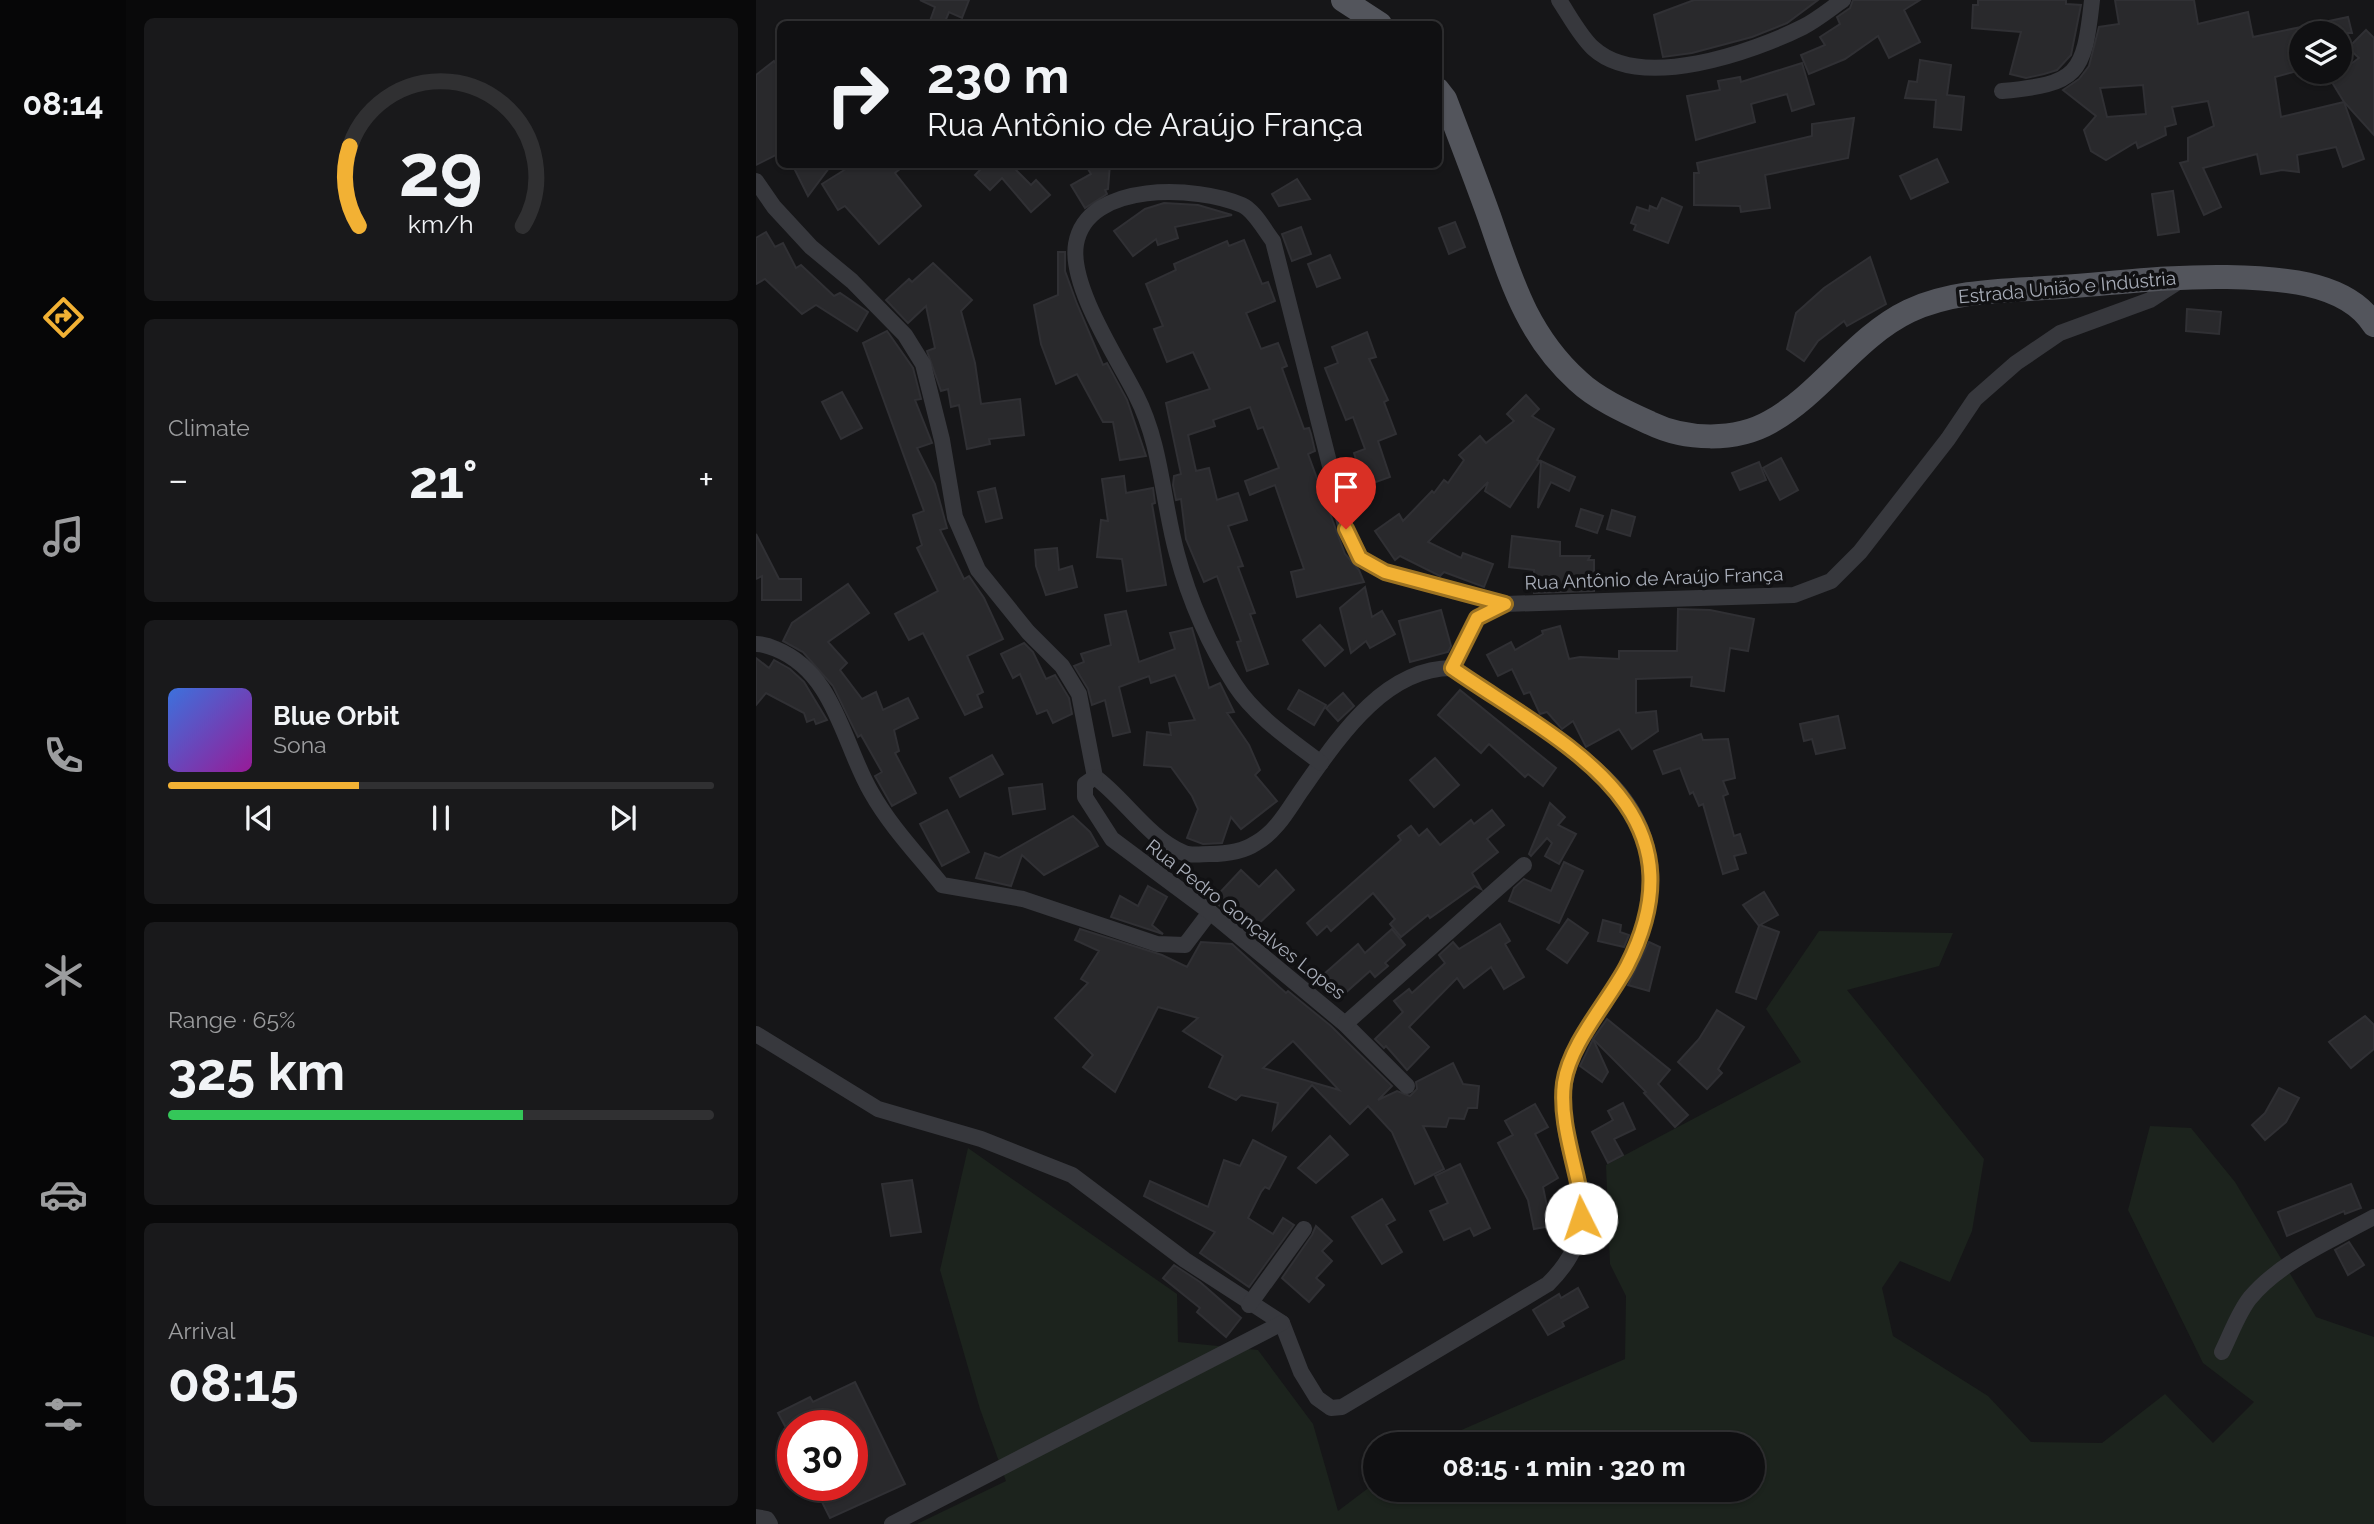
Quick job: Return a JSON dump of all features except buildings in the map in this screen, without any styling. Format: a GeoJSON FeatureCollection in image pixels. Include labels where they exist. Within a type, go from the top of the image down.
{"type":"FeatureCollection","features":[{"type":"Feature","properties":{"kind":"main road"},"geometry":{"type":"LineString","coordinates":[[1343,0],[1375,21]]}},
{"type":"Feature","properties":{"kind":"main road","name":"Estrada União e Indústria"},"geometry":{"type":"LineString","coordinates":[[1442,95],[1490,218],[1511,284],[1540,338],[1579,382],[1624,411],[1675,435],[1724,436],[1768,424],[1803,398],[1873,334],[1909,312],[1950,296],[2186,277],[2294,280],[2336,294],[2374,325]]}},
{"type":"Feature","properties":{"kind":"street"},"geometry":{"type":"LineString","coordinates":[[1559,0],[1593,48],[1623,65],[1647,68],[1686,65],[1746,50],[1804,27],[1843,0]]}},
{"type":"Feature","properties":{"kind":"street"},"geometry":{"type":"LineString","coordinates":[[2002,92],[2043,87],[2072,73],[2082,60],[2088,41],[2092,0]]}},
{"type":"Feature","properties":{"kind":"street"},"geometry":{"type":"LineString","coordinates":[[756,181],[774,207],[811,247],[852,281],[905,335],[923,364],[942,440],[955,517],[978,570],[1019,621],[1062,666],[1079,694],[1095,776],[1161,838],[1185,853],[1223,854],[1256,844],[1276,827],[1321,762],[1357,717],[1393,686],[1428,668],[1452,668],[1594,766],[1625,799],[1640,829],[1649,860],[1652,884],[1641,934],[1626,967],[1570,1059],[1564,1080],[1563,1108],[1582,1203],[1580,1233],[1572,1255],[1548,1284],[1342,1407],[1324,1405],[1317,1398],[1301,1372],[1282,1323],[1249,1304],[1072,1175],[981,1139],[878,1109],[756,1034]]}},
{"type":"Feature","properties":{"kind":"street"},"geometry":{"type":"LineString","coordinates":[[1321,762],[1270,723],[1236,687],[1206,635],[1177,554],[1153,430],[1094,316],[1077,269],[1076,244],[1085,223],[1094,214],[1104,206],[1146,192],[1183,191],[1245,206],[1273,241],[1346,529],[1360,558],[1385,572],[1505,604]]}},
{"type":"Feature","properties":{"kind":"street","name":"Rua Antônio de Araújo França"},"geometry":{"type":"LineString","coordinates":[[1452,668],[1477,618],[1505,604],[1794,594],[1830,581],[1860,552],[1948,439],[1975,398],[2016,363],[2060,333],[2150,300],[2186,277]]}},
{"type":"Feature","properties":{"kind":"street"},"geometry":{"type":"LineString","coordinates":[[756,644],[783,652],[804,665],[844,727],[869,790],[942,886],[1023,899],[1157,944],[1185,945],[1210,912]]}},
{"type":"Feature","properties":{"kind":"street","name":"Rua Pedro Gonçalves Lopes"},"geometry":{"type":"LineString","coordinates":[[1095,776],[1084,784],[1086,797],[1112,839],[1210,912],[1345,1024],[1407,1086]]}},
{"type":"Feature","properties":{"kind":"street"},"geometry":{"type":"LineString","coordinates":[[1345,1024],[1524,865]]}},
{"type":"Feature","properties":{"kind":"street"},"geometry":{"type":"LineString","coordinates":[[2222,1352],[2249,1300],[2266,1282],[2299,1259],[2374,1217]]}},
{"type":"Feature","properties":{"kind":"street"},"geometry":{"type":"LineString","coordinates":[[1249,1304],[1304,1229]]}},
{"type":"Feature","properties":{"kind":"street"},"geometry":{"type":"LineString","coordinates":[[891,1524],[1282,1323]]}},
{"type":"Feature","properties":{"kind":"street"},"geometry":{"type":"LineString","coordinates":[[756,1517],[768,1519],[770,1524]]}},
{"type":"Feature","properties":{"kind":"shaded area"},"geometry":{"type":"Polygon","coordinates":[[[1819,931],[1953,933],[1939,966],[1847,990],[1984,1159],[1972,1231],[1950,1282],[1900,1261],[1882,1288],[1893,1336],[1988,1396],[2031,1442],[2102,1443],[2165,1394],[2213,1443],[2254,1402],[2203,1363],[2128,1210],[2150,1126],[2191,1128],[2235,1182],[2316,1317],[2374,1337],[2374,1524],[917,1524],[1006,1481],[980,1409],[940,1270],[968,1148],[1177,1294],[1178,1342],[1258,1350],[1313,1424],[1338,1511],[1363,1492],[1363,1502],[1765,1502],[1765,1432],[1457,1432],[1625,1359],[1626,1296],[1610,1264],[1606,1165],[1801,1062],[1766,1009],[1819,931]]]}},
{"type":"Feature","properties":{"kind":"route"},"geometry":{"type":"LineString","coordinates":[[1346,529],[1360,558],[1385,572],[1505,604],[1477,618],[1452,668],[1594,766],[1625,799],[1640,829],[1649,860],[1652,884],[1641,934],[1626,967],[1570,1059],[1564,1080],[1563,1108],[1582,1203],[1581,1218]]}}]}
